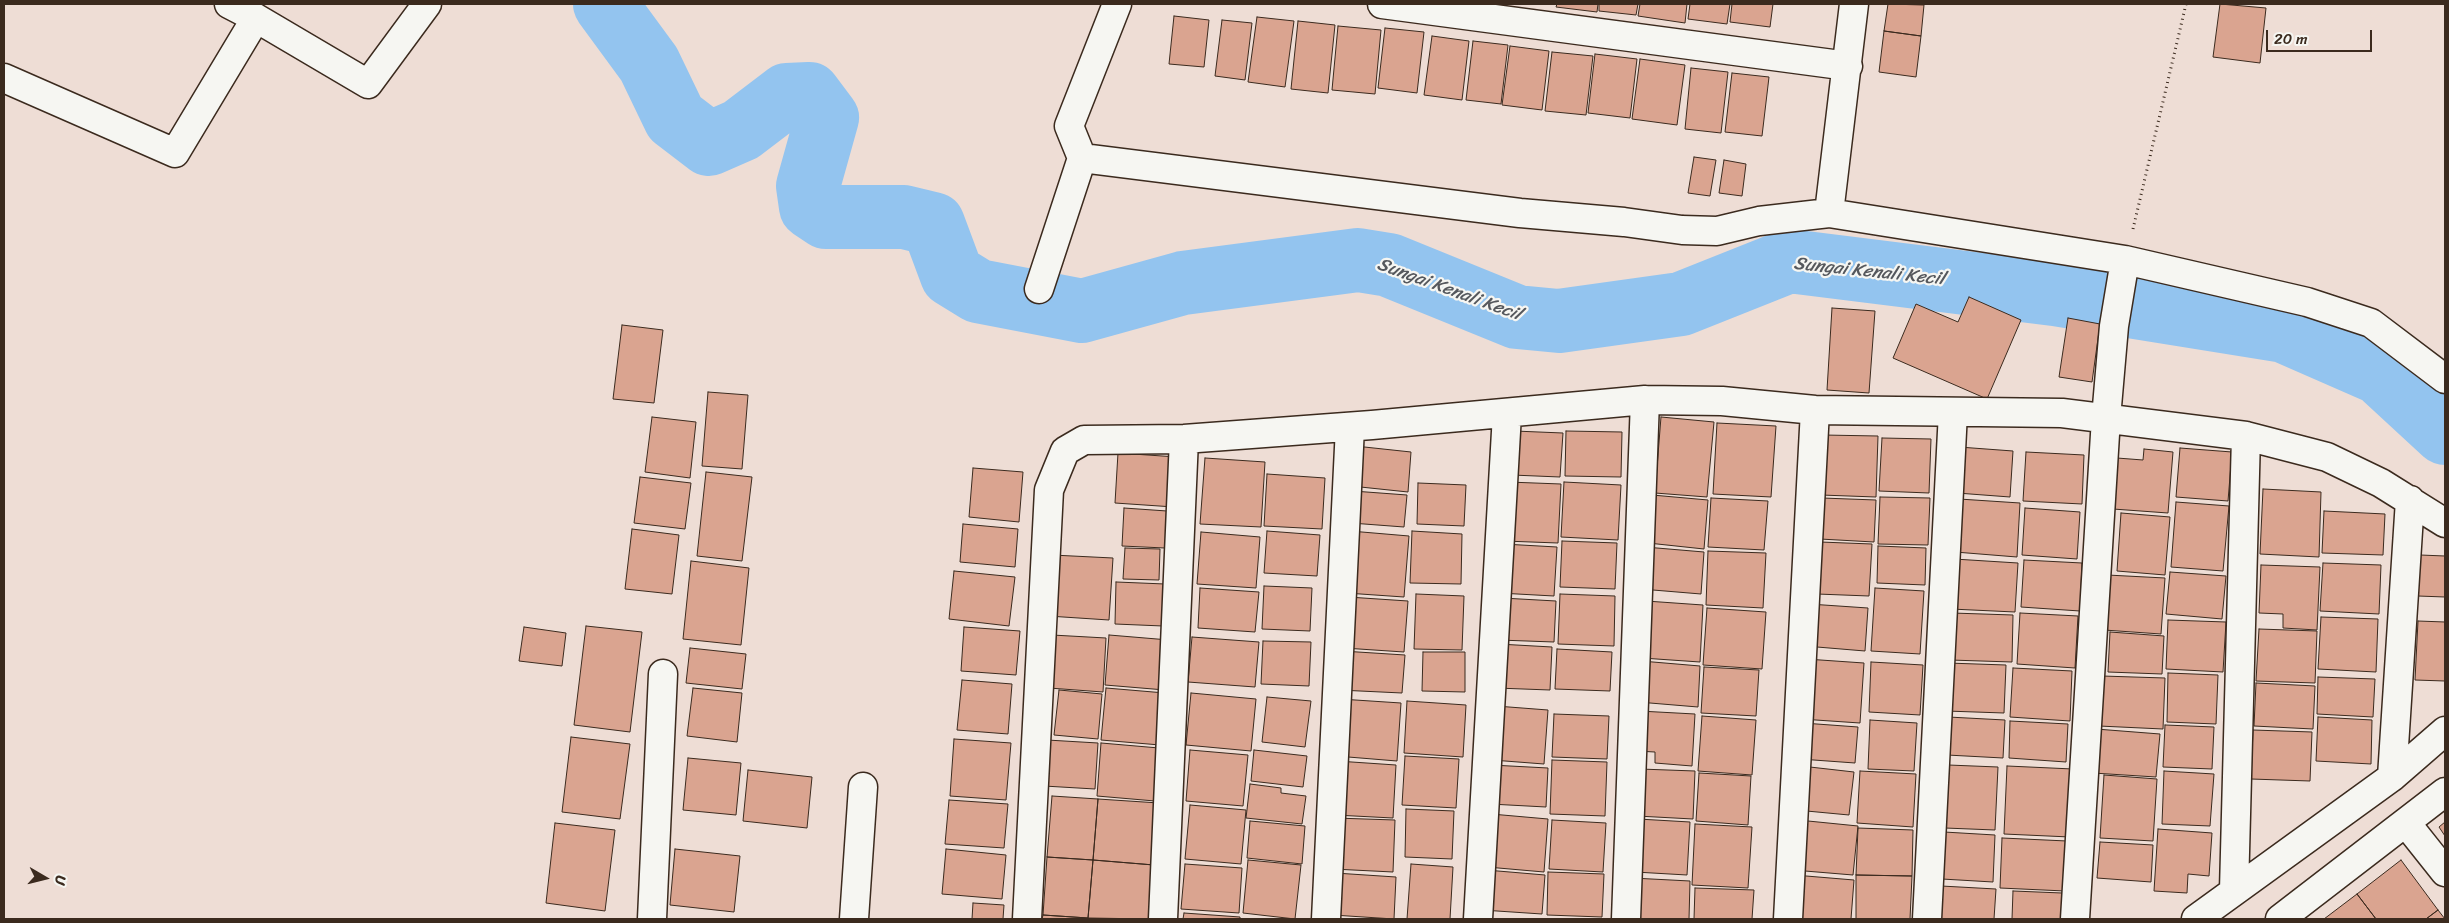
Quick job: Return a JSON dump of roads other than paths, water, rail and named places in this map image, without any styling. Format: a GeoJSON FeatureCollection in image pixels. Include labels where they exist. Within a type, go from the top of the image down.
{"type":"FeatureCollection","features":[{"type":"Feature","properties":{"kind":"street"},"geometry":{"type":"LineString","coordinates":[[229,4],[368,84],[427,4]]}},
{"type":"Feature","properties":{"kind":"street"},"geometry":{"type":"LineString","coordinates":[[1039,289],[1082,158],[1070,126],[1116,4]]}},
{"type":"Feature","properties":{"kind":"street"},"geometry":{"type":"LineString","coordinates":[[1382,4],[1848,66]]}},
{"type":"Feature","properties":{"kind":"street"},"geometry":{"type":"LineString","coordinates":[[1829,214],[1854,4]]}},
{"type":"Feature","properties":{"kind":"street"},"geometry":{"type":"LineString","coordinates":[[4,78],[175,153],[256,18]]}},
{"type":"Feature","properties":{"kind":"street"},"geometry":{"type":"LineString","coordinates":[[1082,158],[1510,212],[1624,222],[1682,230],[1717,231],[1759,221],[1829,214],[2123,271],[2307,302],[2370,323],[2445,379]]}},
{"type":"Feature","properties":{"kind":"street"},"geometry":{"type":"LineString","coordinates":[[2075,919],[2106,418],[2114,326],[2123,271]]}},
{"type":"Feature","properties":{"kind":"street"},"geometry":{"type":"LineString","coordinates":[[1626,919],[1645,400]]}},
{"type":"Feature","properties":{"kind":"street"},"geometry":{"type":"LineString","coordinates":[[1027,919],[1049,490],[1065,451],[1084,440],[1184,439],[1507,414],[1645,400],[1722,401],[1815,410],[2062,413],[2246,436],[2327,458],[2381,483],[2445,523]]}},
{"type":"Feature","properties":{"kind":"street"},"geometry":{"type":"LineString","coordinates":[[1788,919],[1815,410]]}},
{"type":"Feature","properties":{"kind":"street"},"geometry":{"type":"LineString","coordinates":[[1927,919],[1953,412]]}},
{"type":"Feature","properties":{"kind":"street"},"geometry":{"type":"LineString","coordinates":[[1478,919],[1507,414]]}},
{"type":"Feature","properties":{"kind":"street"},"geometry":{"type":"LineString","coordinates":[[1326,919],[1350,427]]}},
{"type":"Feature","properties":{"kind":"street"},"geometry":{"type":"LineString","coordinates":[[2234,890],[2246,436]]}},
{"type":"Feature","properties":{"kind":"street"},"geometry":{"type":"LineString","coordinates":[[1163,919],[1184,439]]}},
{"type":"Feature","properties":{"kind":"street"},"geometry":{"type":"LineString","coordinates":[[2392,777],[2410,500]]}},
{"type":"Feature","properties":{"kind":"street"},"geometry":{"type":"LineString","coordinates":[[652,919],[663,674]]}},
{"type":"Feature","properties":{"kind":"street"},"geometry":{"type":"LineString","coordinates":[[2196,919],[2392,777],[2445,731]]}},
{"type":"Feature","properties":{"kind":"street"},"geometry":{"type":"LineString","coordinates":[[854,919],[863,786]]}},
{"type":"Feature","properties":{"kind":"street"},"geometry":{"type":"LineString","coordinates":[[2289,916],[2445,792]]}},
{"type":"Feature","properties":{"kind":"street"},"geometry":{"type":"LineString","coordinates":[[2406,823],[2445,872]]}},
{"type":"Feature","properties":{"kind":"waterway","name":"Sungai Kenali Kecil"},"geometry":{"type":"LineString","coordinates":[[605,4],[649,64],[675,118],[709,144],[741,130],[787,95],[809,94],[827,118],[808,186],[811,207],[826,217],[904,217],[933,224],[952,275],[978,291],[1082,311],[1183,283],[1358,260],[1389,265],[1517,317],[1559,321],[1681,304],[1789,261],[2054,294],[2284,331],[2380,373],[2445,433]]}}]}
